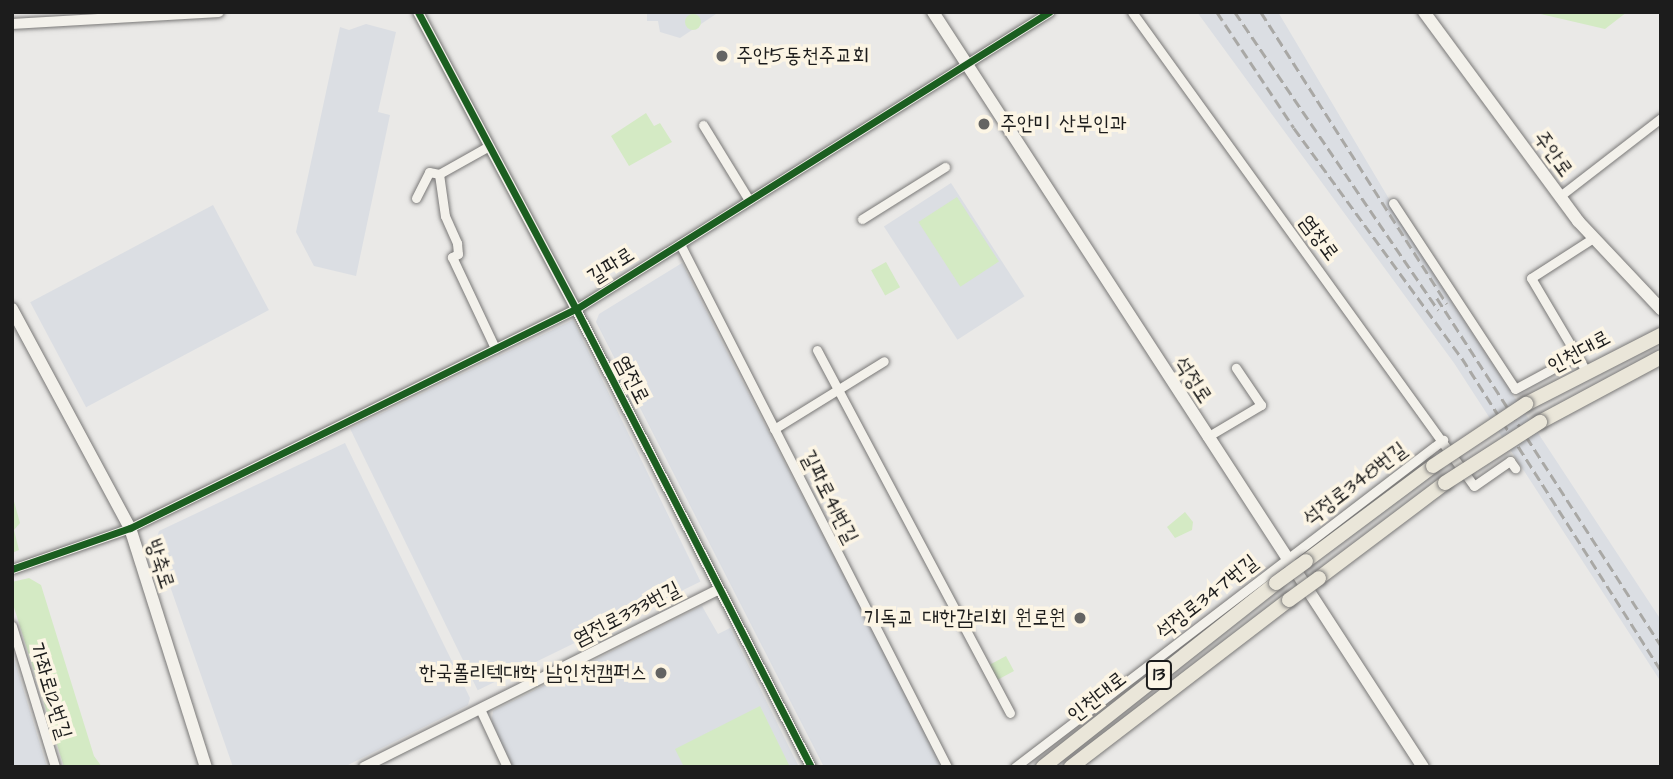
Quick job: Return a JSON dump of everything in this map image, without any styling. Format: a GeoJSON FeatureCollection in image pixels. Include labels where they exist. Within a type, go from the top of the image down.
{"type":"FeatureCollection","features":[{"type":"Feature","properties":{"kind":"highway","name":"인천대로"},"geometry":{"type":"LineString","coordinates":[[1040,767],[1276,583],[1433,466],[1526,404],[1656,337]]}},
{"type":"Feature","properties":{"kind":"highway","name":"인천대로"},"geometry":{"type":"LineString","coordinates":[[1071,767],[1445,483],[1540,422],[1661,357]]}},
{"type":"Feature","properties":{"kind":"main road","name":"석정로"},"geometry":{"type":"LineString","coordinates":[[933,12],[1423,767]]}},
{"type":"Feature","properties":{"kind":"main road","name":"주안로"},"geometry":{"type":"LineString","coordinates":[[1424,12],[1593,238],[1661,309]]}},
{"type":"Feature","properties":{"kind":"main road","name":"방축로"},"geometry":{"type":"LineString","coordinates":[[12,309],[130,527],[206,767]]}},
{"type":"Feature","properties":{"kind":"street"},"geometry":{"type":"LineString","coordinates":[[12,24],[219,12]]}},
{"type":"Feature","properties":{"kind":"street","name":"염전로"},"geometry":{"type":"LineString","coordinates":[[418,12],[576,309],[811,767]]}},
{"type":"Feature","properties":{"kind":"street","name":"길파로"},"geometry":{"type":"LineString","coordinates":[[12,569],[130,527],[576,309],[1049,12]]}},
{"type":"Feature","properties":{"kind":"street","name":"염창로"},"geometry":{"type":"LineString","coordinates":[[1132,12],[1474,486],[1510,461],[1515,468]]}},
{"type":"Feature","properties":{"kind":"street"},"geometry":{"type":"LineString","coordinates":[[1560,196],[1661,118]]}},
{"type":"Feature","properties":{"kind":"street"},"geometry":{"type":"LineString","coordinates":[[703,125],[749,201]]}},
{"type":"Feature","properties":{"kind":"street"},"geometry":{"type":"LineString","coordinates":[[416,198],[429,172],[439,174],[489,146]]}},
{"type":"Feature","properties":{"kind":"street"},"geometry":{"type":"LineString","coordinates":[[862,219],[945,167]]}},
{"type":"Feature","properties":{"kind":"street"},"geometry":{"type":"LineString","coordinates":[[439,174],[445,216],[457,243],[458,254],[452,257],[495,348]]}},
{"type":"Feature","properties":{"kind":"street"},"geometry":{"type":"LineString","coordinates":[[1393,203],[1515,389],[1576,356]]}},
{"type":"Feature","properties":{"kind":"street"},"geometry":{"type":"LineString","coordinates":[[1586,371],[1531,278],[1593,238]]}},
{"type":"Feature","properties":{"kind":"street","name":"길파로41번길"},"geometry":{"type":"LineString","coordinates":[[680,244],[947,767]]}},
{"type":"Feature","properties":{"kind":"street"},"geometry":{"type":"LineString","coordinates":[[817,350],[841,388],[1010,713]]}},
{"type":"Feature","properties":{"kind":"street"},"geometry":{"type":"LineString","coordinates":[[774,429],[884,361]]}},
{"type":"Feature","properties":{"kind":"street"},"geometry":{"type":"LineString","coordinates":[[1207,437],[1261,405],[1236,368]]}},
{"type":"Feature","properties":{"kind":"street","name":"석정로348번길"},"geometry":{"type":"LineString","coordinates":[[1288,557],[1443,440]]}},
{"type":"Feature","properties":{"kind":"street","name":"석정로347번길"},"geometry":{"type":"LineString","coordinates":[[1015,767],[1288,557]]}},
{"type":"Feature","properties":{"kind":"street","name":"염전로333번길"},"geometry":{"type":"LineString","coordinates":[[363,767],[719,589]]}},
{"type":"Feature","properties":{"kind":"street","name":"가좌로12번길"},"geometry":{"type":"LineString","coordinates":[[12,626],[55,767]]}},
{"type":"Feature","properties":{"kind":"street"},"geometry":{"type":"LineString","coordinates":[[480,709],[507,767]]}},
{"type":"Feature","properties":{"kind":"shaded area"},"geometry":{"type":"Polygon","coordinates":[[[647,12],[719,12],[680,38],[660,32],[658,21],[647,21],[647,12]]]}},
{"type":"Feature","properties":{"kind":"shaded area"},"geometry":{"type":"Polygon","coordinates":[[[1197,12],[1278,12],[1436,278],[1661,620],[1661,682],[1454,363],[1197,12]]]}},
{"type":"Feature","properties":{"kind":"shaded area"},"geometry":{"type":"Polygon","coordinates":[[[366,24],[396,32],[378,112],[390,115],[356,276],[314,266],[296,232],[340,27],[349,30],[366,24]]]}},
{"type":"Feature","properties":{"kind":"shaded area"},"geometry":{"type":"Polygon","coordinates":[[[951,183],[1025,296],[957,340],[884,227],[951,183]]]}},
{"type":"Feature","properties":{"kind":"shaded area"},"geometry":{"type":"Polygon","coordinates":[[[213,205],[269,310],[86,407],[30,302],[213,205]]]}},
{"type":"Feature","properties":{"kind":"shaded area"},"geometry":{"type":"Polygon","coordinates":[[[682,263],[944,767],[824,767],[596,322],[599,314],[682,263]]]}},
{"type":"Feature","properties":{"kind":"shaded area"},"geometry":{"type":"Polygon","coordinates":[[[573,320],[701,582],[478,690],[350,429],[573,320]]]}},
{"type":"Feature","properties":{"kind":"shaded area"},"geometry":{"type":"Polygon","coordinates":[[[345,443],[470,698],[468,705],[344,767],[233,767],[155,543],[159,531],[345,443]]]}},
{"type":"Feature","properties":{"kind":"shaded area","name":"한국폴리텍대학 남인천캠퍼스"},"geometry":{"type":"Polygon","coordinates":[[[702,606],[718,634],[730,628],[799,767],[511,767],[491,726],[493,711],[702,606]]]}},
{"type":"Feature","properties":{"kind":"shaded area"},"geometry":{"type":"Polygon","coordinates":[[[12,652],[47,767],[12,767],[12,652]]]}},
{"type":"Feature","properties":{"kind":"green space"},"geometry":{"type":"Polygon","coordinates":[[[1532,12],[1627,12],[1605,29],[1532,12]]]}},
{"type":"Feature","properties":{"kind":"green space"},"geometry":{"type":"Polygon","coordinates":[[[693,14],[699,16],[699,28],[693,30],[687,28],[685,22],[687,16],[693,14]]]}},
{"type":"Feature","properties":{"kind":"green space"},"geometry":{"type":"Polygon","coordinates":[[[646,113],[654,126],[660,123],[672,142],[629,166],[611,136],[646,113]]]}},
{"type":"Feature","properties":{"kind":"green space"},"geometry":{"type":"Polygon","coordinates":[[[957,197],[999,262],[960,287],[918,222],[957,197]]]}},
{"type":"Feature","properties":{"kind":"green space"},"geometry":{"type":"Polygon","coordinates":[[[886,262],[900,287],[885,296],[871,270],[886,262]]]}},
{"type":"Feature","properties":{"kind":"green space"},"geometry":{"type":"Polygon","coordinates":[[[12,494],[20,523],[14,530],[19,550],[12,553],[12,494]]]}},
{"type":"Feature","properties":{"kind":"green space"},"geometry":{"type":"Polygon","coordinates":[[[1185,512],[1193,522],[1192,530],[1175,538],[1167,527],[1185,512]]]}},
{"type":"Feature","properties":{"kind":"green space"},"geometry":{"type":"Polygon","coordinates":[[[29,578],[41,585],[94,756],[102,767],[64,767],[12,601],[12,582],[29,578]]]}},
{"type":"Feature","properties":{"kind":"green space"},"geometry":{"type":"Polygon","coordinates":[[[1006,656],[1014,671],[997,680],[989,665],[1006,656]]]}},
{"type":"Feature","properties":{"kind":"green space"},"geometry":{"type":"Polygon","coordinates":[[[760,706],[790,767],[684,767],[675,749],[760,706]]]}},
{"type":"Feature","properties":{"kind":"railway"},"geometry":{"type":"LineString","coordinates":[[1217,12],[1294,128],[1462,358],[1661,670]]}},
{"type":"Feature","properties":{"kind":"railway"},"geometry":{"type":"LineString","coordinates":[[1235,12],[1438,310]]}},
{"type":"Feature","properties":{"kind":"railway"},"geometry":{"type":"LineString","coordinates":[[1261,12],[1447,304]]}},
{"type":"Feature","properties":{"kind":"railway"},"geometry":{"type":"LineString","coordinates":[[1437,298],[1661,645]]}},
{"type":"Feature","properties":{"kind":"cycle path"},"geometry":{"type":"LineString","coordinates":[[418,12],[576,309],[811,767]]}},
{"type":"Feature","properties":{"kind":"cycle path"},"geometry":{"type":"LineString","coordinates":[[12,569],[130,528],[576,309],[1049,12]]}},
{"type":"Feature","properties":{"kind":"place","name":"주안5동천주교회"},"geometry":{"type":"Point","coordinates":[722,56]}},
{"type":"Feature","properties":{"kind":"place","name":"주안미 산부인과"},"geometry":{"type":"Point","coordinates":[984,124]}},
{"type":"Feature","properties":{"kind":"place","name":"기독교 대한감리회 원로원"},"geometry":{"type":"Point","coordinates":[1080,618]}},
{"type":"Feature","properties":{"kind":"place","name":"한국폴리텍대학 남인천캠퍼스"},"geometry":{"type":"Point","coordinates":[661,673]}}]}
